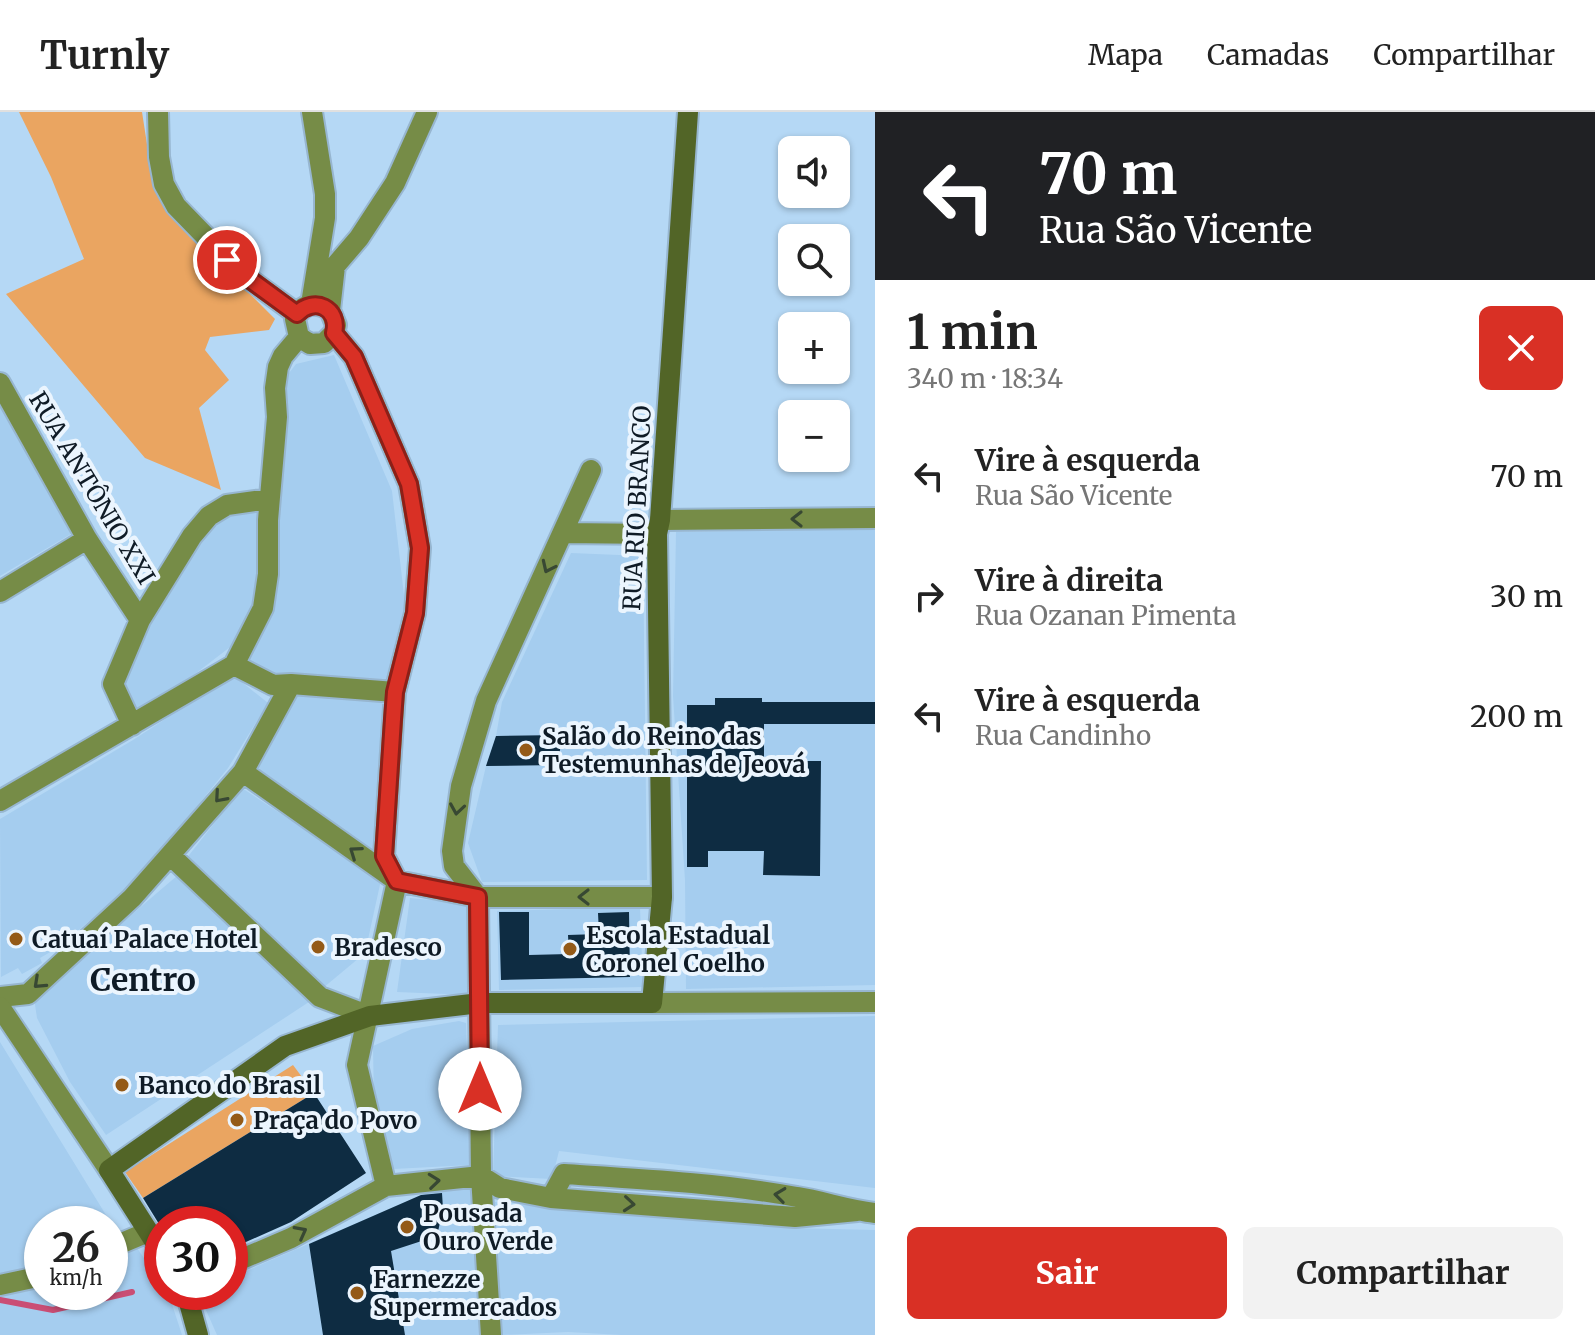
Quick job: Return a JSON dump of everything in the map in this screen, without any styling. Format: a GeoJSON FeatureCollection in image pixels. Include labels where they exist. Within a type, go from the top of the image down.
{"type":"FeatureCollection","features":[{"type":"Feature","properties":{"kind":"main road","name":"RUA RIO BRANCO"},"geometry":{"type":"LineString","coordinates":[[652,1003],[662,897],[658,527],[688,112]]}},
{"type":"Feature","properties":{"kind":"main road"},"geometry":{"type":"LineString","coordinates":[[144,1226],[109,1170],[285,1046],[370,1016],[480,1003],[652,1003]]}},
{"type":"Feature","properties":{"kind":"main road"},"geometry":{"type":"LineString","coordinates":[[191,1310],[198,1335]]}},
{"type":"Feature","properties":{"kind":"street"},"geometry":{"type":"LineString","coordinates":[[158,112],[159,157],[164,184],[176,206],[241,273],[313,309],[336,325],[334,333],[324,343],[310,344],[299,337],[294,325],[313,309],[335,266],[359,238],[395,183],[427,112]]}},
{"type":"Feature","properties":{"kind":"street"},"geometry":{"type":"LineString","coordinates":[[312,112],[324,175],[325,206],[313,309]]}},
{"type":"Feature","properties":{"kind":"street"},"geometry":{"type":"LineString","coordinates":[[334,333],[354,357],[409,484],[420,548],[415,613],[395,692],[384,856],[397,881],[357,1065],[386,1186]]}},
{"type":"Feature","properties":{"kind":"street"},"geometry":{"type":"LineString","coordinates":[[0,801],[234,665],[263,608],[268,574],[269,499],[277,417],[275,388],[283,356],[299,337]]}},
{"type":"Feature","properties":{"kind":"street","name":"RUA ANTÔNIO XXI"},"geometry":{"type":"LineString","coordinates":[[0,383],[87,539],[140,620]]}},
{"type":"Feature","properties":{"kind":"street"},"geometry":{"type":"LineString","coordinates":[[491,1335],[481,1176],[478,897],[454,866],[452,851],[461,786],[486,701],[591,470]]}},
{"type":"Feature","properties":{"kind":"street"},"geometry":{"type":"LineString","coordinates":[[132,725],[113,684],[140,620],[192,536],[209,516],[227,505],[269,499]]}},
{"type":"Feature","properties":{"kind":"street"},"geometry":{"type":"LineString","coordinates":[[563,533],[875,518]]}},
{"type":"Feature","properties":{"kind":"street"},"geometry":{"type":"LineString","coordinates":[[0,592],[87,539]]}},
{"type":"Feature","properties":{"kind":"street"},"geometry":{"type":"LineString","coordinates":[[234,665],[273,685],[395,692]]}},
{"type":"Feature","properties":{"kind":"street"},"geometry":{"type":"LineString","coordinates":[[0,997],[28,994],[132,898],[243,772],[291,684]]}},
{"type":"Feature","properties":{"kind":"street"},"geometry":{"type":"LineString","coordinates":[[243,772],[397,881],[478,897],[662,897]]}},
{"type":"Feature","properties":{"kind":"street"},"geometry":{"type":"LineString","coordinates":[[170,855],[320,997],[370,1016]]}},
{"type":"Feature","properties":{"kind":"street"},"geometry":{"type":"LineString","coordinates":[[652,1003],[875,1002]]}},
{"type":"Feature","properties":{"kind":"street"},"geometry":{"type":"LineString","coordinates":[[0,1007],[109,1170]]}},
{"type":"Feature","properties":{"kind":"street"},"geometry":{"type":"LineString","coordinates":[[551,1198],[564,1174],[664,1181],[797,1197],[866,1212]]}},
{"type":"Feature","properties":{"kind":"street"},"geometry":{"type":"LineString","coordinates":[[248,1256],[291,1238],[386,1186],[481,1176],[500,1188],[551,1198],[795,1217],[866,1212]]}},
{"type":"Feature","properties":{"kind":"street"},"geometry":{"type":"LineString","coordinates":[[662,1207],[664,1181]]}},
{"type":"Feature","properties":{"kind":"street"},"geometry":{"type":"LineString","coordinates":[[0,1285],[24,1280]]}},
{"type":"Feature","properties":{"kind":"shaded area"},"geometry":{"type":"Polygon","coordinates":[[[19,112],[142,112],[151,170],[164,208],[275,319],[269,330],[210,337],[205,350],[229,380],[199,408],[221,490],[145,458],[6,294],[84,259],[51,177],[19,112]]]}},
{"type":"Feature","properties":{"kind":"shaded area"},"geometry":{"type":"Polygon","coordinates":[[[334,355],[392,491],[405,604],[387,682],[275,676],[246,663],[269,614],[283,381],[296,364],[334,355]]]}},
{"type":"Feature","properties":{"kind":"shaded area"},"geometry":{"type":"Polygon","coordinates":[[[0,403],[71,534],[0,576],[0,403]]]}},
{"type":"Feature","properties":{"kind":"shaded area"},"geometry":{"type":"Polygon","coordinates":[[[264,507],[262,570],[247,634],[195,674],[133,714],[119,686],[155,613],[210,522],[230,511],[264,507]]]}},
{"type":"Feature","properties":{"kind":"shaded area"},"geometry":{"type":"Polygon","coordinates":[[[875,529],[875,985],[686,989],[685,880],[673,696],[676,532],[875,529]]]}},
{"type":"Feature","properties":{"kind":"shaded area"},"geometry":{"type":"Polygon","coordinates":[[[571,553],[643,556],[647,880],[482,882],[468,843],[502,702],[571,553]]]}},
{"type":"Feature","properties":{"kind":"shaded area"},"geometry":{"type":"Polygon","coordinates":[[[233,675],[268,703],[228,768],[138,879],[59,947],[40,958],[42,963],[22,974],[18,968],[1,977],[0,819],[133,740],[233,675]]]}},
{"type":"Feature","properties":{"kind":"shaded area"},"geometry":{"type":"Polygon","coordinates":[[[296,693],[388,703],[378,856],[254,772],[296,693]]]}},
{"type":"Feature","properties":{"kind":"shaded area"},"geometry":{"type":"Polygon","coordinates":[[[242,788],[381,880],[365,953],[323,988],[186,859],[242,788]]]}},
{"type":"Feature","properties":{"kind":"shaded area"},"geometry":{"type":"Polygon","coordinates":[[[178,875],[312,1000],[106,1135],[70,1082],[37,1018],[34,998],[178,875]]]}},
{"type":"Feature","properties":{"kind":"shaded area"},"geometry":{"type":"Polygon","coordinates":[[[410,898],[472,904],[470,995],[397,992],[410,898]]]}},
{"type":"Feature","properties":{"kind":"shaded area","name":"Escola Estadual Coronel Coelho"},"geometry":{"type":"Polygon","coordinates":[[[640,907],[643,987],[499,990],[497,911],[640,907]]]}},
{"type":"Feature","properties":{"kind":"shaded area"},"geometry":{"type":"Polygon","coordinates":[[[875,1016],[875,1188],[559,1151],[552,1179],[493,1176],[498,1025],[875,1016]]]}},
{"type":"Feature","properties":{"kind":"shaded area"},"geometry":{"type":"Polygon","coordinates":[[[459,1021],[466,1023],[471,1165],[393,1169],[374,1105],[373,1046],[412,1029],[459,1021]]]}},
{"type":"Feature","properties":{"kind":"shaded area"},"geometry":{"type":"Polygon","coordinates":[[[0,1042],[100,1206],[24,1206],[24,1272],[0,1277],[0,1042]]]}},
{"type":"Feature","properties":{"kind":"shaded area","name":"Praça do Povo"},"geometry":{"type":"Polygon","coordinates":[[[293,1065],[314,1093],[143,1198],[125,1172],[293,1065]]]}},
{"type":"Feature","properties":{"kind":"shaded area"},"geometry":{"type":"Polygon","coordinates":[[[473,1185],[482,1335],[217,1335],[206,1310],[248,1310],[248,1270],[442,1186],[473,1185]]]}},
{"type":"Feature","properties":{"kind":"shaded area"},"geometry":{"type":"Polygon","coordinates":[[[495,1202],[791,1228],[875,1230],[875,1335],[622,1335],[568,1332],[501,1335],[495,1202]]]}},
{"type":"Feature","properties":{"kind":"shaded area"},"geometry":{"type":"Polygon","coordinates":[[[135,1245],[144,1258],[144,1310],[174,1310],[182,1335],[0,1335],[0,1292],[24,1286],[24,1310],[128,1310],[128,1248],[135,1245]]]}},
{"type":"Feature","properties":{"kind":"building"},"geometry":{"type":"Polygon","coordinates":[[[715,698],[762,698],[762,702],[875,702],[875,724],[764,724],[764,761],[821,761],[820,876],[763,875],[764,851],[708,851],[708,867],[687,867],[687,705],[715,705],[715,698]]]}},
{"type":"Feature","properties":{"kind":"building","name":"Salão do Reino das Testemunhas de Jeová"},"geometry":{"type":"Polygon","coordinates":[[[562,735],[558,765],[486,766],[496,736],[562,735]]]}},
{"type":"Feature","properties":{"kind":"building"},"geometry":{"type":"Polygon","coordinates":[[[499,912],[529,912],[529,955],[569,954],[568,935],[599,934],[598,913],[629,912],[630,977],[501,980],[499,912]]]}},
{"type":"Feature","properties":{"kind":"building"},"geometry":{"type":"Polygon","coordinates":[[[314,1093],[366,1173],[291,1222],[248,1241],[248,1206],[148,1206],[143,1198],[314,1093]]]}},
{"type":"Feature","properties":{"kind":"building","name":"Farnezze Supermercados"},"geometry":{"type":"Polygon","coordinates":[[[442,1193],[443,1209],[437,1236],[391,1251],[405,1335],[323,1335],[309,1244],[421,1195],[442,1193]]]}},
{"type":"Feature","properties":{"kind":"waterway"},"geometry":{"type":"LineString","coordinates":[[0,1300],[53,1310],[132,1292]]}},
{"type":"Feature","properties":{"kind":"place","name":"Salão do Reino das Testemunhas de Jeová"},"geometry":{"type":"Point","coordinates":[526,750]}},
{"type":"Feature","properties":{"kind":"place","name":"Catuaí Palace Hotel"},"geometry":{"type":"Point","coordinates":[16,939]}},
{"type":"Feature","properties":{"kind":"place","name":"Bradesco"},"geometry":{"type":"Point","coordinates":[318,947]}},
{"type":"Feature","properties":{"kind":"place","name":"Escola Estadual Coronel Coelho"},"geometry":{"type":"Point","coordinates":[570,949]}},
{"type":"Feature","properties":{"kind":"place","name":"Banco do Brasil"},"geometry":{"type":"Point","coordinates":[122,1085]}},
{"type":"Feature","properties":{"kind":"place","name":"Praça do Povo"},"geometry":{"type":"Point","coordinates":[237,1120]}},
{"type":"Feature","properties":{"kind":"place","name":"Pousada Ouro Verde"},"geometry":{"type":"Point","coordinates":[407,1227]}},
{"type":"Feature","properties":{"kind":"place","name":"Farnezze Supermercados"},"geometry":{"type":"Point","coordinates":[357,1293]}},
{"type":"Feature","properties":{"kind":"district","name":"Centro"},"geometry":{"type":"Point","coordinates":[143,980]}},
{"type":"Feature","properties":{"kind":"route"},"geometry":{"type":"LineString","coordinates":[[227,260],[297,314],[311,304],[330,310],[336,325],[334,333],[354,357],[409,484],[420,548],[415,613],[395,692],[384,856],[397,881],[478,897],[480,1089]]}}]}
